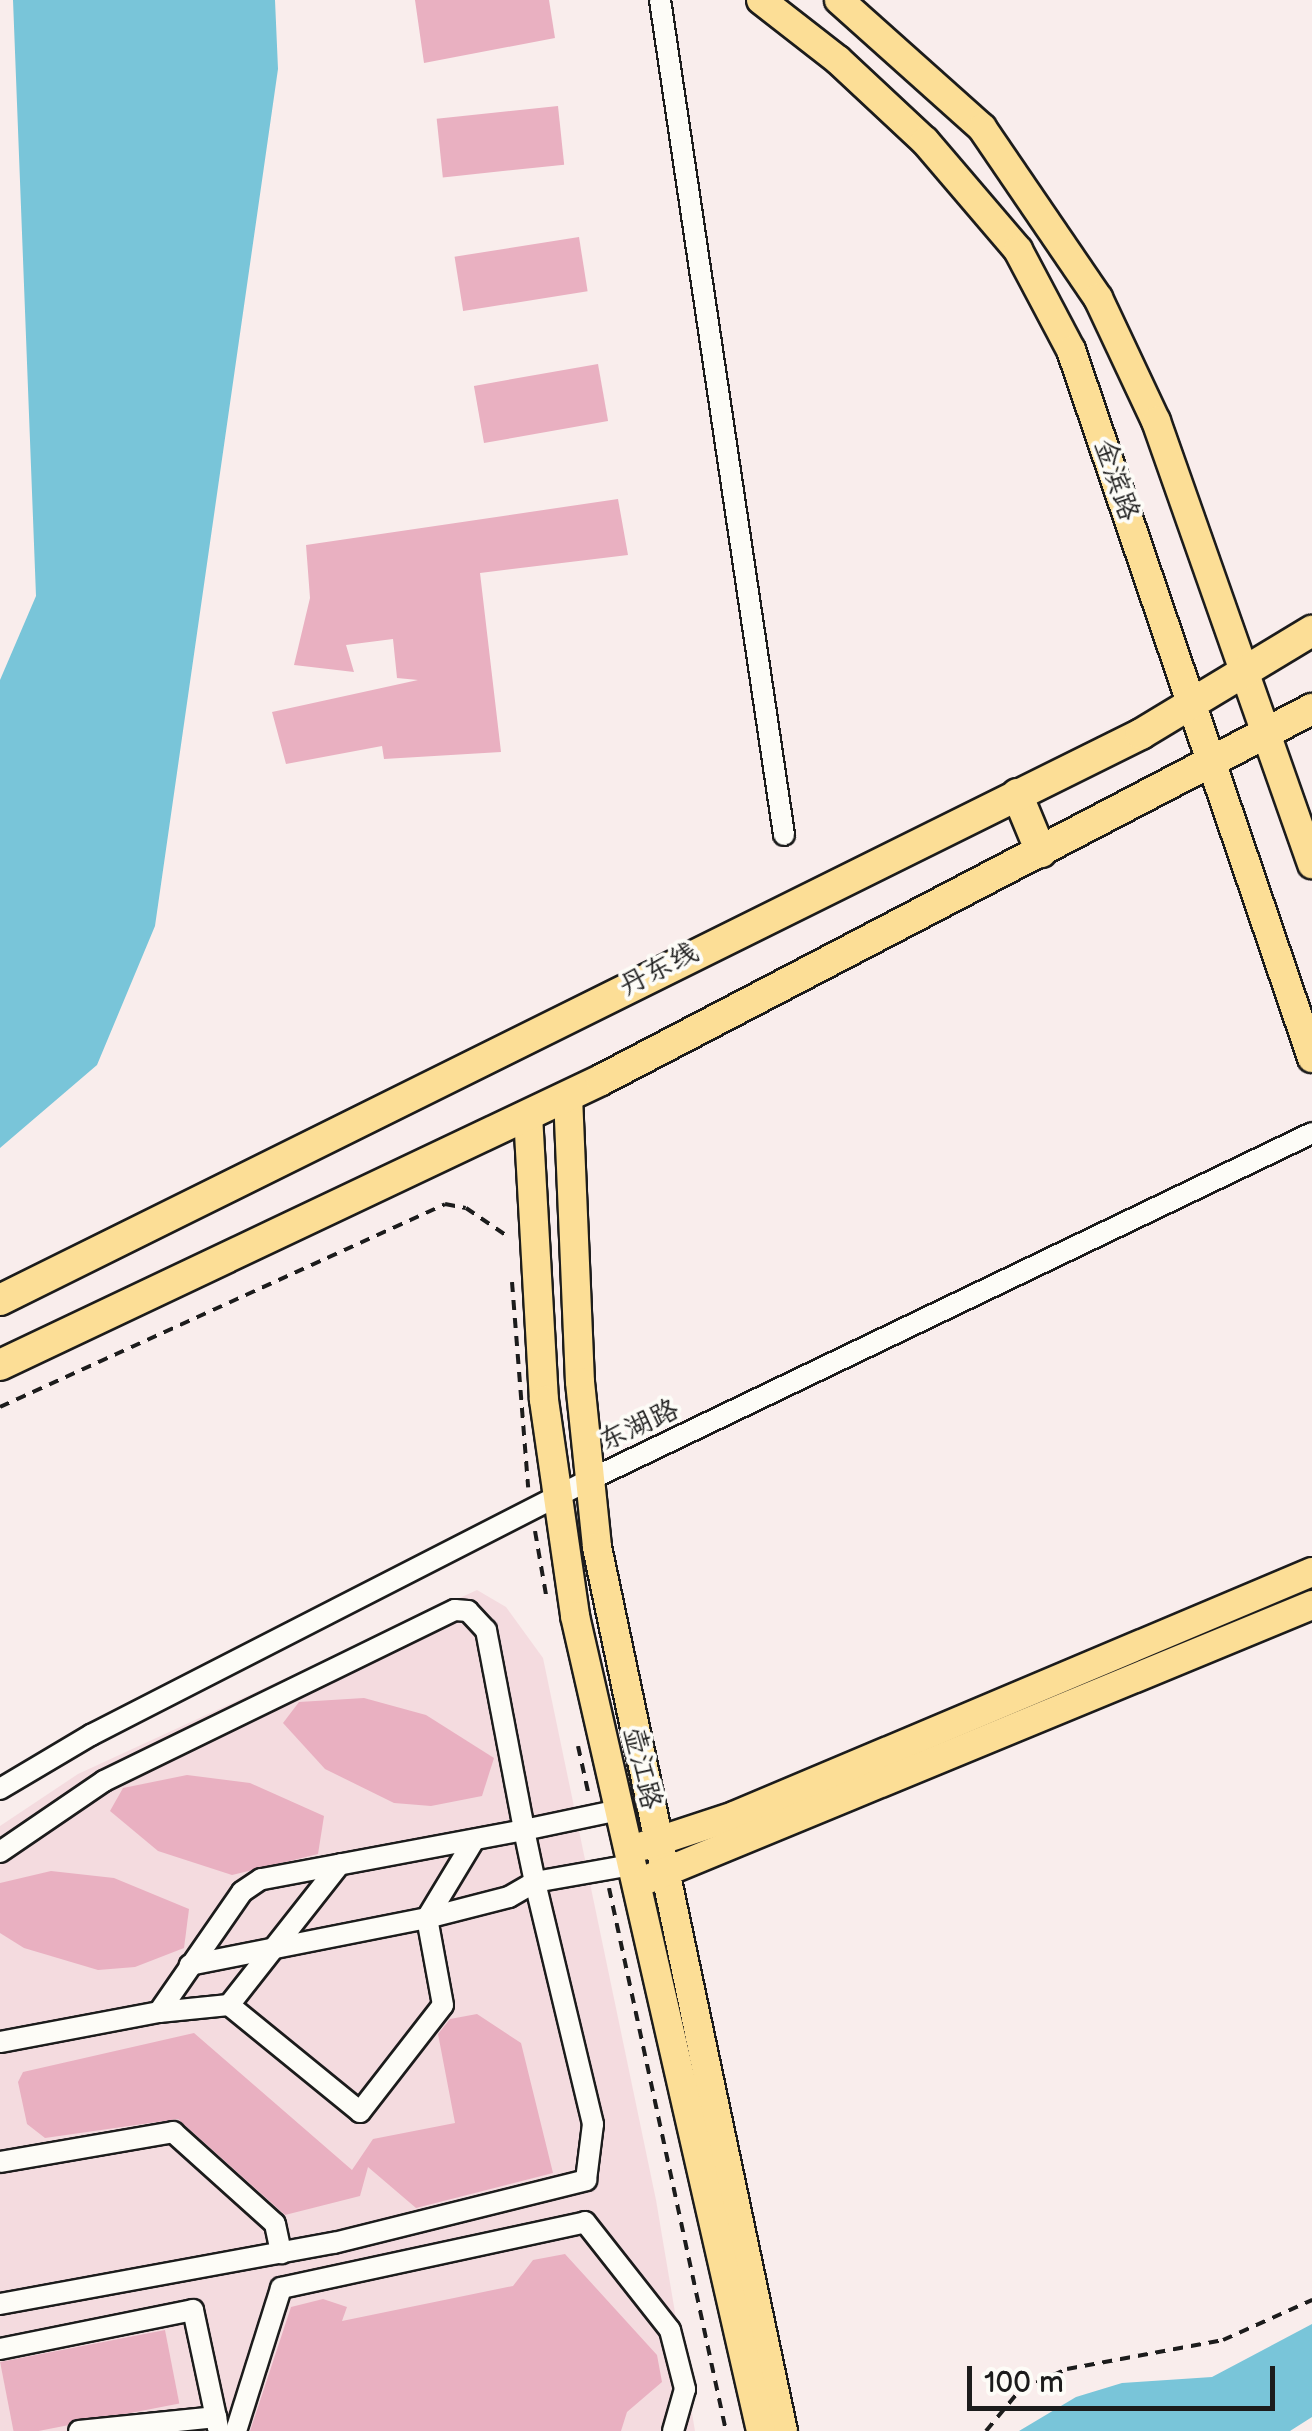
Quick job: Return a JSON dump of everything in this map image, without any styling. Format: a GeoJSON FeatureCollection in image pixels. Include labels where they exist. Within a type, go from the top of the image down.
{"type":"FeatureCollection","features":[{"type":"Feature","properties":{"kind":"highway","name":"丹东线"},"geometry":{"type":"LineString","coordinates":[[0,1300],[1194,706],[1312,632]]}},
{"type":"Feature","properties":{"kind":"highway"},"geometry":{"type":"LineString","coordinates":[[0,1365],[568,1096],[1312,710]]}},
{"type":"Feature","properties":{"kind":"highway"},"geometry":{"type":"LineString","coordinates":[[1017,794],[1041,852]]}},
{"type":"Feature","properties":{"kind":"main road","name":"金滨路"},"geometry":{"type":"LineString","coordinates":[[761,0],[838,60],[925,141],[1018,250],[1070,350],[1312,1058]]}},
{"type":"Feature","properties":{"kind":"main road","name":"金滨路"},"geometry":{"type":"LineString","coordinates":[[839,0],[982,128],[1098,298],[1156,421],[1250,672],[1312,864]]}},
{"type":"Feature","properties":{"kind":"main road","name":"壶江路"},"geometry":{"type":"LineString","coordinates":[[568,1096],[587,1481],[658,1841],[783,2431]]}},
{"type":"Feature","properties":{"kind":"main road","name":"壶江路"},"geometry":{"type":"LineString","coordinates":[[528,1115],[554,1498],[619,1810],[761,2431]]}},
{"type":"Feature","properties":{"kind":"main road"},"geometry":{"type":"LineString","coordinates":[[632,1866],[658,1841],[734,1816],[1312,1572]]}},
{"type":"Feature","properties":{"kind":"main road"},"geometry":{"type":"LineString","coordinates":[[632,1866],[666,1874],[1312,1604]]}},
{"type":"Feature","properties":{"kind":"street"},"geometry":{"type":"LineString","coordinates":[[660,0],[784,835]]}},
{"type":"Feature","properties":{"kind":"street","name":"东湖路"},"geometry":{"type":"LineString","coordinates":[[0,1789],[91,1735],[587,1481],[1312,1133]]}},
{"type":"Feature","properties":{"kind":"street"},"geometry":{"type":"LineString","coordinates":[[0,1852],[104,1781],[455,1610],[468,1611],[486,1630],[535,1882],[593,2124],[586,2180],[281,2253],[0,2304]]}},
{"type":"Feature","properties":{"kind":"street"},"geometry":{"type":"LineString","coordinates":[[159,2012],[254,1884],[619,1810]]}},
{"type":"Feature","properties":{"kind":"street"},"geometry":{"type":"LineString","coordinates":[[230,2005],[360,2112],[443,2005],[427,1918],[474,1840]]}},
{"type":"Feature","properties":{"kind":"street"},"geometry":{"type":"LineString","coordinates":[[0,2042],[159,2012],[230,2005],[280,1946],[340,1864]]}},
{"type":"Feature","properties":{"kind":"street"},"geometry":{"type":"LineString","coordinates":[[190,1966],[427,1918],[510,1897],[535,1882],[632,1866]]}},
{"type":"Feature","properties":{"kind":"street"},"geometry":{"type":"LineString","coordinates":[[0,2162],[173,2132],[275,2224],[281,2253]]}},
{"type":"Feature","properties":{"kind":"street"},"geometry":{"type":"LineString","coordinates":[[236,2431],[280,2288],[585,2222],[670,2330],[686,2389],[674,2431]]}},
{"type":"Feature","properties":{"kind":"street"},"geometry":{"type":"LineString","coordinates":[[0,2350],[193,2310],[217,2424],[79,2431]]}},
{"type":"Feature","properties":{"kind":"path"},"geometry":{"type":"LineString","coordinates":[[986,2431],[1020,2390],[1067,2369],[1222,2340],[1312,2300]]}},
{"type":"Feature","properties":{"kind":"shaded area"},"geometry":{"type":"Polygon","coordinates":[[[477,1590],[506,1607],[543,1658],[656,2200],[695,2431],[0,2431],[0,1826],[78,1774],[477,1590]]]}},
{"type":"Feature","properties":{"kind":"water"},"geometry":{"type":"Polygon","coordinates":[[[13,0],[275,0],[278,69],[155,926],[97,1065],[0,1148],[0,680],[36,596],[13,0]]]}},
{"type":"Feature","properties":{"kind":"water"},"geometry":{"type":"Polygon","coordinates":[[[1312,2324],[1312,2417],[1290,2431],[1019,2431],[1076,2397],[1122,2383],[1212,2377],[1312,2324]]]}},
{"type":"Feature","properties":{"kind":"building"},"geometry":{"type":"Polygon","coordinates":[[[415,0],[549,0],[555,38],[424,63],[415,0]]]}},
{"type":"Feature","properties":{"kind":"building"},"geometry":{"type":"Polygon","coordinates":[[[558,106],[564,165],[443,177],[437,119],[558,106]]]}},
{"type":"Feature","properties":{"kind":"building"},"geometry":{"type":"Polygon","coordinates":[[[579,237],[588,291],[463,311],[455,257],[579,237]]]}},
{"type":"Feature","properties":{"kind":"building"},"geometry":{"type":"Polygon","coordinates":[[[598,364],[608,421],[484,443],[474,386],[598,364]]]}},
{"type":"Feature","properties":{"kind":"building"},"geometry":{"type":"Polygon","coordinates":[[[618,499],[628,555],[480,573],[501,752],[384,759],[382,746],[286,764],[272,712],[418,680],[397,678],[393,639],[346,645],[354,672],[294,665],[310,598],[306,545],[618,499]]]}},
{"type":"Feature","properties":{"kind":"building"},"geometry":{"type":"Polygon","coordinates":[[[364,1698],[426,1715],[494,1758],[482,1796],[431,1806],[394,1803],[325,1769],[283,1723],[299,1702],[364,1698]]]}},
{"type":"Feature","properties":{"kind":"building"},"geometry":{"type":"Polygon","coordinates":[[[187,1775],[250,1783],[324,1816],[318,1854],[232,1875],[158,1851],[110,1811],[123,1788],[187,1775]]]}},
{"type":"Feature","properties":{"kind":"building"},"geometry":{"type":"Polygon","coordinates":[[[51,1871],[114,1878],[189,1909],[184,1948],[135,1967],[98,1970],[24,1948],[0,1933],[0,1883],[51,1871]]]}},
{"type":"Feature","properties":{"kind":"building"},"geometry":{"type":"Polygon","coordinates":[[[477,2014],[521,2043],[553,2173],[416,2208],[368,2167],[360,2196],[285,2215],[178,2119],[45,2138],[27,2124],[18,2082],[23,2072],[194,2033],[352,2170],[373,2139],[455,2123],[438,2034],[450,2019],[477,2014]]]}},
{"type":"Feature","properties":{"kind":"building"},"geometry":{"type":"Polygon","coordinates":[[[565,2254],[657,2355],[662,2382],[627,2412],[621,2431],[250,2431],[291,2307],[323,2299],[347,2307],[342,2321],[513,2286],[533,2260],[565,2254]]]}},
{"type":"Feature","properties":{"kind":"building"},"geometry":{"type":"Polygon","coordinates":[[[165,2330],[179,2404],[38,2431],[13,2431],[0,2362],[165,2330]]]}}]}
